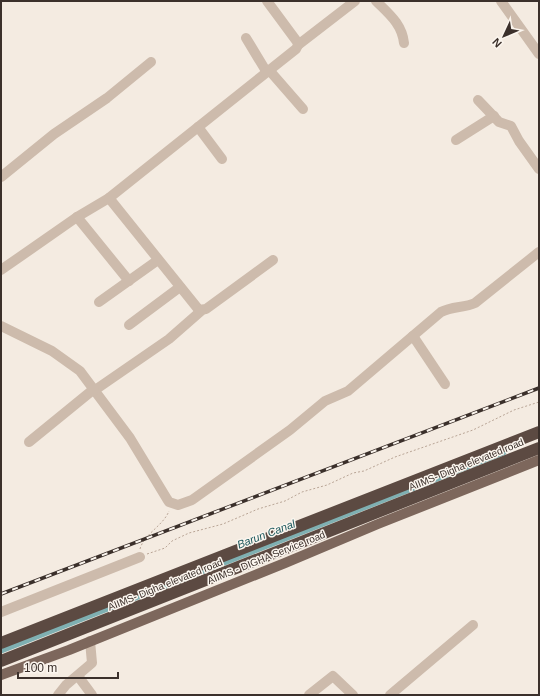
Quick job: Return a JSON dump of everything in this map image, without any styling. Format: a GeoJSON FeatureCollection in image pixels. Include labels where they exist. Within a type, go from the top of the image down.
{"type":"FeatureCollection","features":[{"type":"Feature","properties":{"kind":"highway","name":"AIIMS- Digha elevated road"},"geometry":{"type":"LineString","coordinates":[[1,643],[539,432]]}},
{"type":"Feature","properties":{"kind":"highway","name":"AIIMS- Digha elevated road"},"geometry":{"type":"LineString","coordinates":[[1,661],[539,448]]}},
{"type":"Feature","properties":{"kind":"main road","name":"AIIMS - DIGHA Service road"},"geometry":{"type":"LineString","coordinates":[[1,675],[286,563],[392,518],[539,460]]}},
{"type":"Feature","properties":{"kind":"street"},"geometry":{"type":"LineString","coordinates":[[268,1],[298,45]]}},
{"type":"Feature","properties":{"kind":"street"},"geometry":{"type":"LineString","coordinates":[[1,270],[77,217],[109,198],[298,45],[355,1]]}},
{"type":"Feature","properties":{"kind":"street"},"geometry":{"type":"LineString","coordinates":[[376,1],[397,23],[401,30],[404,43]]}},
{"type":"Feature","properties":{"kind":"street"},"geometry":{"type":"LineString","coordinates":[[502,1],[539,54]]}},
{"type":"Feature","properties":{"kind":"street"},"geometry":{"type":"LineString","coordinates":[[246,38],[268,70],[302,109]]}},
{"type":"Feature","properties":{"kind":"street"},"geometry":{"type":"LineString","coordinates":[[1,177],[54,134],[107,98],[151,62]]}},
{"type":"Feature","properties":{"kind":"street"},"geometry":{"type":"LineString","coordinates":[[478,100],[501,123],[511,126],[519,141],[539,169]]}},
{"type":"Feature","properties":{"kind":"street"},"geometry":{"type":"LineString","coordinates":[[456,140],[494,116]]}},
{"type":"Feature","properties":{"kind":"street"},"geometry":{"type":"LineString","coordinates":[[198,126],[222,159]]}},
{"type":"Feature","properties":{"kind":"street"},"geometry":{"type":"LineString","coordinates":[[109,198],[198,309],[202,311]]}},
{"type":"Feature","properties":{"kind":"street"},"geometry":{"type":"LineString","coordinates":[[77,217],[129,281]]}},
{"type":"Feature","properties":{"kind":"street"},"geometry":{"type":"LineString","coordinates":[[1,326],[52,351],[80,371],[130,438],[169,502],[178,505],[192,500],[290,430],[324,401],[348,391],[446,309],[476,303],[539,252]]}},
{"type":"Feature","properties":{"kind":"street"},"geometry":{"type":"LineString","coordinates":[[99,302],[158,260]]}},
{"type":"Feature","properties":{"kind":"street"},"geometry":{"type":"LineString","coordinates":[[29,442],[94,389],[169,339],[202,311],[273,260]]}},
{"type":"Feature","properties":{"kind":"street"},"geometry":{"type":"LineString","coordinates":[[129,326],[180,287]]}},
{"type":"Feature","properties":{"kind":"street"},"geometry":{"type":"LineString","coordinates":[[412,336],[445,384]]}},
{"type":"Feature","properties":{"kind":"street"},"geometry":{"type":"LineString","coordinates":[[1,612],[140,557]]}},
{"type":"Feature","properties":{"kind":"street"},"geometry":{"type":"LineString","coordinates":[[390,695],[473,625]]}},
{"type":"Feature","properties":{"kind":"street"},"geometry":{"type":"LineString","coordinates":[[58,695],[66,685],[92,663],[90,641]]}},
{"type":"Feature","properties":{"kind":"street"},"geometry":{"type":"LineString","coordinates":[[78,676],[92,695]]}},
{"type":"Feature","properties":{"kind":"street"},"geometry":{"type":"LineString","coordinates":[[309,695],[333,676],[353,695]]}},
{"type":"Feature","properties":{"kind":"path"},"geometry":{"type":"LineString","coordinates":[[169,502],[169,512],[166,517],[141,545],[140,557],[165,548],[172,541],[189,533],[223,524],[258,509],[327,485],[353,473],[364,471],[395,456],[473,430],[514,410],[539,402]]}},
{"type":"Feature","properties":{"kind":"waterway","name":"Barun Canal"},"geometry":{"type":"LineString","coordinates":[[1,650],[503,452]]}},
{"type":"Feature","properties":{"kind":"railway"},"geometry":{"type":"LineString","coordinates":[[1,594],[539,388]]}}]}
